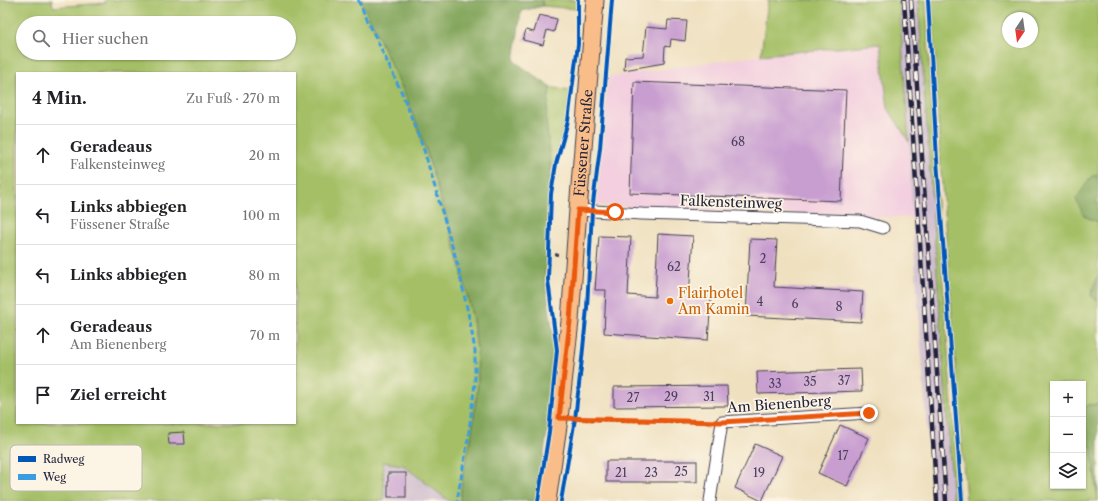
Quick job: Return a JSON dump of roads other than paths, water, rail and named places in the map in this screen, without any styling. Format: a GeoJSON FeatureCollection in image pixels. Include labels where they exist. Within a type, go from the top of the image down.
{"type":"FeatureCollection","features":[{"type":"Feature","properties":{"kind":"main road","name":"Füssener Straße"},"geometry":{"type":"LineString","coordinates":[[547,501],[559,418],[570,321],[595,0]]}},
{"type":"Feature","properties":{"kind":"street","name":"Falkensteinweg"},"geometry":{"type":"LineString","coordinates":[[578,210],[642,214],[860,221],[882,228]]}},
{"type":"Feature","properties":{"kind":"street","name":"Am Bienenberg"},"geometry":{"type":"LineString","coordinates":[[710,501],[722,422],[869,413]]}},
{"type":"Feature","properties":{"kind":"railway"},"geometry":{"type":"LineString","coordinates":[[904,0],[937,501]]}},
{"type":"Feature","properties":{"kind":"railway"},"geometry":{"type":"LineString","coordinates":[[911,0],[946,501]]}},
{"type":"Feature","properties":{"kind":"place","name":"Flairhotel Am Kamin"},"geometry":{"type":"Point","coordinates":[670,301]}}]}
